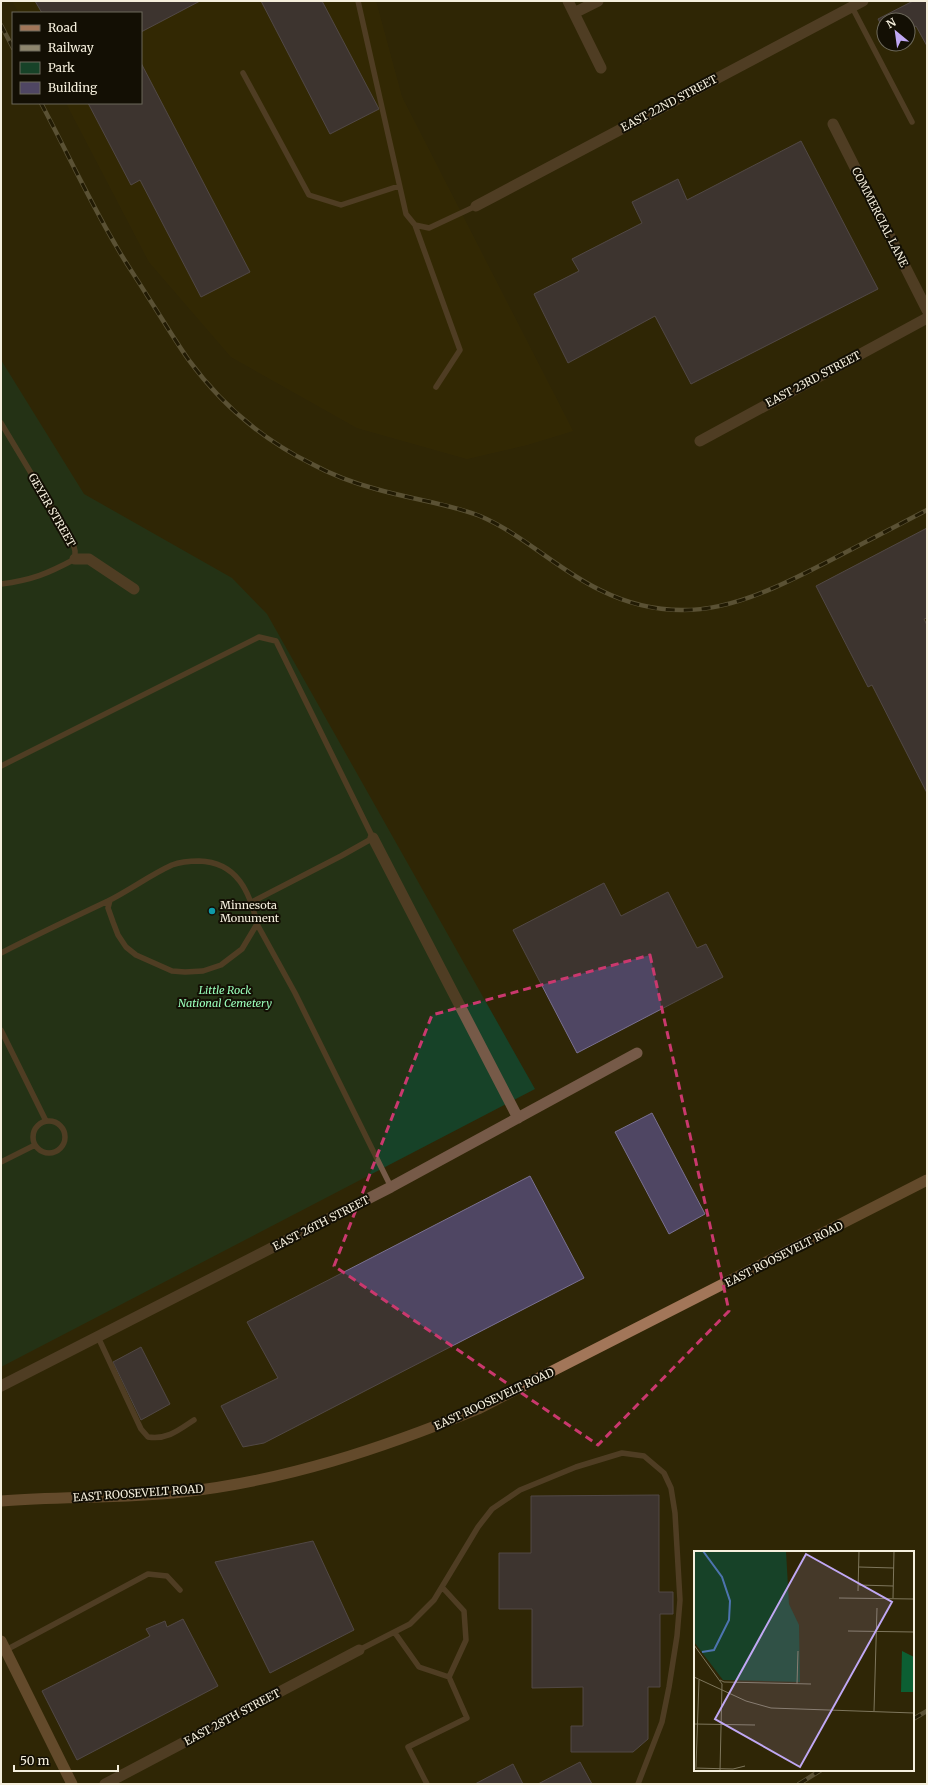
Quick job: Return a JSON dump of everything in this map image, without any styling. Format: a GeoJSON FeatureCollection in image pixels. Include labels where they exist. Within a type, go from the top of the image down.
{"type":"FeatureCollection","features":[{"type":"Feature","properties":{"kind":"main road","name":"EAST ROOSEVELT ROAD"},"geometry":{"type":"LineString","coordinates":[[1,1502],[157,1494],[204,1490],[263,1479],[320,1465],[380,1447],[478,1409],[927,1180]]}},
{"type":"Feature","properties":{"kind":"main road"},"geometry":{"type":"LineString","coordinates":[[3,1646],[72,1784]]}},
{"type":"Feature","properties":{"kind":"street"},"geometry":{"type":"LineString","coordinates":[[568,1],[601,68]]}},
{"type":"Feature","properties":{"kind":"street"},"geometry":{"type":"LineString","coordinates":[[574,13],[598,1]]}},
{"type":"Feature","properties":{"kind":"street","name":"EAST 22ND STREET"},"geometry":{"type":"LineString","coordinates":[[476,206],[863,1]]}},
{"type":"Feature","properties":{"kind":"street","name":"COMMERCIAL LANE"},"geometry":{"type":"LineString","coordinates":[[833,124],[927,310]]}},
{"type":"Feature","properties":{"kind":"street","name":"EAST 23RD STREET"},"geometry":{"type":"LineString","coordinates":[[700,441],[927,318]]}},
{"type":"Feature","properties":{"kind":"street","name":"GEYER STREET"},"geometry":{"type":"LineString","coordinates":[[74,559],[89,559],[134,589]]}},
{"type":"Feature","properties":{"kind":"street"},"geometry":{"type":"LineString","coordinates":[[372,838],[518,1118]]}},
{"type":"Feature","properties":{"kind":"street","name":"EAST 26TH STREET"},"geometry":{"type":"LineString","coordinates":[[1,1386],[391,1187],[636,1053]]}},
{"type":"Feature","properties":{"kind":"street","name":"EAST 28TH STREET"},"geometry":{"type":"LineString","coordinates":[[105,1784],[359,1650]]}},
{"type":"Feature","properties":{"kind":"lane"},"geometry":{"type":"LineString","coordinates":[[358,1],[406,214],[415,225],[460,350],[436,387]]}},
{"type":"Feature","properties":{"kind":"lane"},"geometry":{"type":"LineString","coordinates":[[852,6],[912,122]]}},
{"type":"Feature","properties":{"kind":"lane"},"geometry":{"type":"LineString","coordinates":[[243,73],[309,195],[341,205],[399,186]]}},
{"type":"Feature","properties":{"kind":"lane"},"geometry":{"type":"LineString","coordinates":[[415,225],[429,228],[476,206]]}},
{"type":"Feature","properties":{"kind":"lane","name":"GEYER STREET"},"geometry":{"type":"LineString","coordinates":[[1,423],[72,543],[75,551],[74,559]]}},
{"type":"Feature","properties":{"kind":"lane"},"geometry":{"type":"LineString","coordinates":[[1,584],[30,579],[50,573],[74,559]]}},
{"type":"Feature","properties":{"kind":"lane"},"geometry":{"type":"LineString","coordinates":[[1,766],[258,637],[276,641],[372,838],[342,856],[252,902]]}},
{"type":"Feature","properties":{"kind":"lane"},"geometry":{"type":"LineString","coordinates":[[1,953],[110,900],[174,864],[192,861],[213,861],[226,867],[238,879],[252,902],[257,924],[295,994],[391,1187]]}},
{"type":"Feature","properties":{"kind":"lane"},"geometry":{"type":"LineString","coordinates":[[110,900],[108,908],[118,935],[126,947],[136,955],[172,971],[203,971],[221,965],[242,949],[257,924]]}},
{"type":"Feature","properties":{"kind":"lane"},"geometry":{"type":"LineString","coordinates":[[1,1030],[46,1121]]}},
{"type":"Feature","properties":{"kind":"lane"},"geometry":{"type":"LineString","coordinates":[[46,1121],[57,1123],[64,1131],[65,1142],[62,1147],[54,1153],[48,1154],[38,1149],[35,1145],[33,1135],[34,1130],[37,1126],[46,1121]]}},
{"type":"Feature","properties":{"kind":"lane"},"geometry":{"type":"LineString","coordinates":[[1,1162],[35,1145]]}},
{"type":"Feature","properties":{"kind":"lane"},"geometry":{"type":"LineString","coordinates":[[98,1336],[141,1429],[148,1437],[156,1439],[171,1436],[194,1420]]}},
{"type":"Feature","properties":{"kind":"lane"},"geometry":{"type":"LineString","coordinates":[[359,1650],[410,1624],[434,1600],[478,1527],[492,1509],[520,1490],[576,1467],[622,1453],[644,1456],[664,1473],[671,1488],[675,1513],[680,1600],[675,1650],[662,1722],[638,1784]]}},
{"type":"Feature","properties":{"kind":"lane"},"geometry":{"type":"LineString","coordinates":[[3,1646],[148,1574],[166,1576],[180,1590]]}},
{"type":"Feature","properties":{"kind":"lane"},"geometry":{"type":"LineString","coordinates":[[427,1784],[408,1747],[467,1718],[449,1676],[466,1640],[464,1611],[442,1587]]}},
{"type":"Feature","properties":{"kind":"lane"},"geometry":{"type":"LineString","coordinates":[[395,1632],[419,1667],[449,1676]]}},
{"type":"Feature","properties":{"kind":"highlighted area"},"geometry":{"type":"Polygon","coordinates":[[[650,955],[729,1311],[598,1445],[334,1266],[432,1015],[650,955]]]}},
{"type":"Feature","properties":{"kind":"shaded area"},"geometry":{"type":"Polygon","coordinates":[[[12,1],[376,1],[402,97],[573,431],[527,445],[467,459],[357,428],[231,357],[149,262],[67,104],[142,104],[142,12],[18,12],[12,1]]]}},
{"type":"Feature","properties":{"kind":"green space","name":"Little Rock National Cemetery"},"geometry":{"type":"Polygon","coordinates":[[[1,360],[84,494],[232,578],[267,614],[535,1089],[1,1367],[1,360]]]}},
{"type":"Feature","properties":{"kind":"building"},"geometry":{"type":"Polygon","coordinates":[[[35,1],[200,1],[142,31],[142,12],[41,12],[35,1]]]}},
{"type":"Feature","properties":{"kind":"building"},"geometry":{"type":"Polygon","coordinates":[[[261,1],[322,1],[379,109],[330,134],[261,1]]]}},
{"type":"Feature","properties":{"kind":"building"},"geometry":{"type":"Polygon","coordinates":[[[913,1],[927,1],[927,46],[916,26],[916,12],[892,12],[913,1]]]}},
{"type":"Feature","properties":{"kind":"building"},"geometry":{"type":"Polygon","coordinates":[[[142,65],[250,272],[201,297],[140,180],[131,185],[89,104],[142,104],[142,65]]]}},
{"type":"Feature","properties":{"kind":"building"},"geometry":{"type":"Polygon","coordinates":[[[801,141],[878,289],[691,384],[655,316],[568,363],[534,294],[579,271],[572,259],[642,223],[632,202],[678,179],[687,200],[801,141]]]}},
{"type":"Feature","properties":{"kind":"building"},"geometry":{"type":"Polygon","coordinates":[[[927,528],[927,618],[924,619],[927,625],[927,793],[872,685],[868,687],[816,586],[927,528]]]}},
{"type":"Feature","properties":{"kind":"building"},"geometry":{"type":"Polygon","coordinates":[[[604,883],[621,916],[668,892],[697,948],[706,944],[723,977],[577,1053],[513,930],[604,883]]]}},
{"type":"Feature","properties":{"kind":"building"},"geometry":{"type":"Polygon","coordinates":[[[652,1113],[705,1214],[669,1234],[615,1132],[652,1113]]]}},
{"type":"Feature","properties":{"kind":"building"},"geometry":{"type":"Polygon","coordinates":[[[530,1176],[584,1278],[264,1443],[243,1447],[221,1406],[278,1378],[247,1322],[530,1176]]]}},
{"type":"Feature","properties":{"kind":"building"},"geometry":{"type":"Polygon","coordinates":[[[141,1347],[170,1404],[141,1420],[113,1362],[141,1347]]]}},
{"type":"Feature","properties":{"kind":"building"},"geometry":{"type":"Polygon","coordinates":[[[659,1495],[659,1592],[673,1592],[673,1614],[660,1614],[660,1687],[648,1687],[648,1739],[633,1752],[571,1752],[571,1726],[583,1726],[583,1687],[532,1688],[532,1609],[499,1609],[499,1553],[531,1553],[531,1496],[659,1495]]]}},
{"type":"Feature","properties":{"kind":"building"},"geometry":{"type":"Polygon","coordinates":[[[313,1541],[354,1630],[270,1673],[215,1562],[313,1541]]]}},
{"type":"Feature","properties":{"kind":"building"},"geometry":{"type":"Polygon","coordinates":[[[183,1619],[218,1686],[77,1760],[42,1691],[150,1636],[146,1629],[165,1621],[167,1627],[183,1619]]]}},
{"type":"Feature","properties":{"kind":"building"},"geometry":{"type":"Polygon","coordinates":[[[580,1762],[592,1784],[538,1784],[580,1762]]]}},
{"type":"Feature","properties":{"kind":"building"},"geometry":{"type":"Polygon","coordinates":[[[513,1764],[523,1784],[475,1784],[513,1764]]]}},
{"type":"Feature","properties":{"kind":"railway"},"geometry":{"type":"LineString","coordinates":[[1,25],[12,46]]}},
{"type":"Feature","properties":{"kind":"railway"},"geometry":{"type":"LineString","coordinates":[[42,104],[119,251],[188,359],[214,391],[244,419],[276,444],[327,472],[368,487],[454,508],[480,516],[526,542],[570,573],[600,590],[632,603],[662,609],[691,610],[719,606],[774,588],[927,510]]}},
{"type":"Feature","properties":{"kind":"railway"},"geometry":{"type":"LineString","coordinates":[[914,1718],[927,1711]]}},
{"type":"Feature","properties":{"kind":"railway"},"geometry":{"type":"LineString","coordinates":[[799,1784],[819,1771]]}},
{"type":"Feature","properties":{"kind":"place","name":"Minnesota Monument"},"geometry":{"type":"Point","coordinates":[212,911]}}]}
